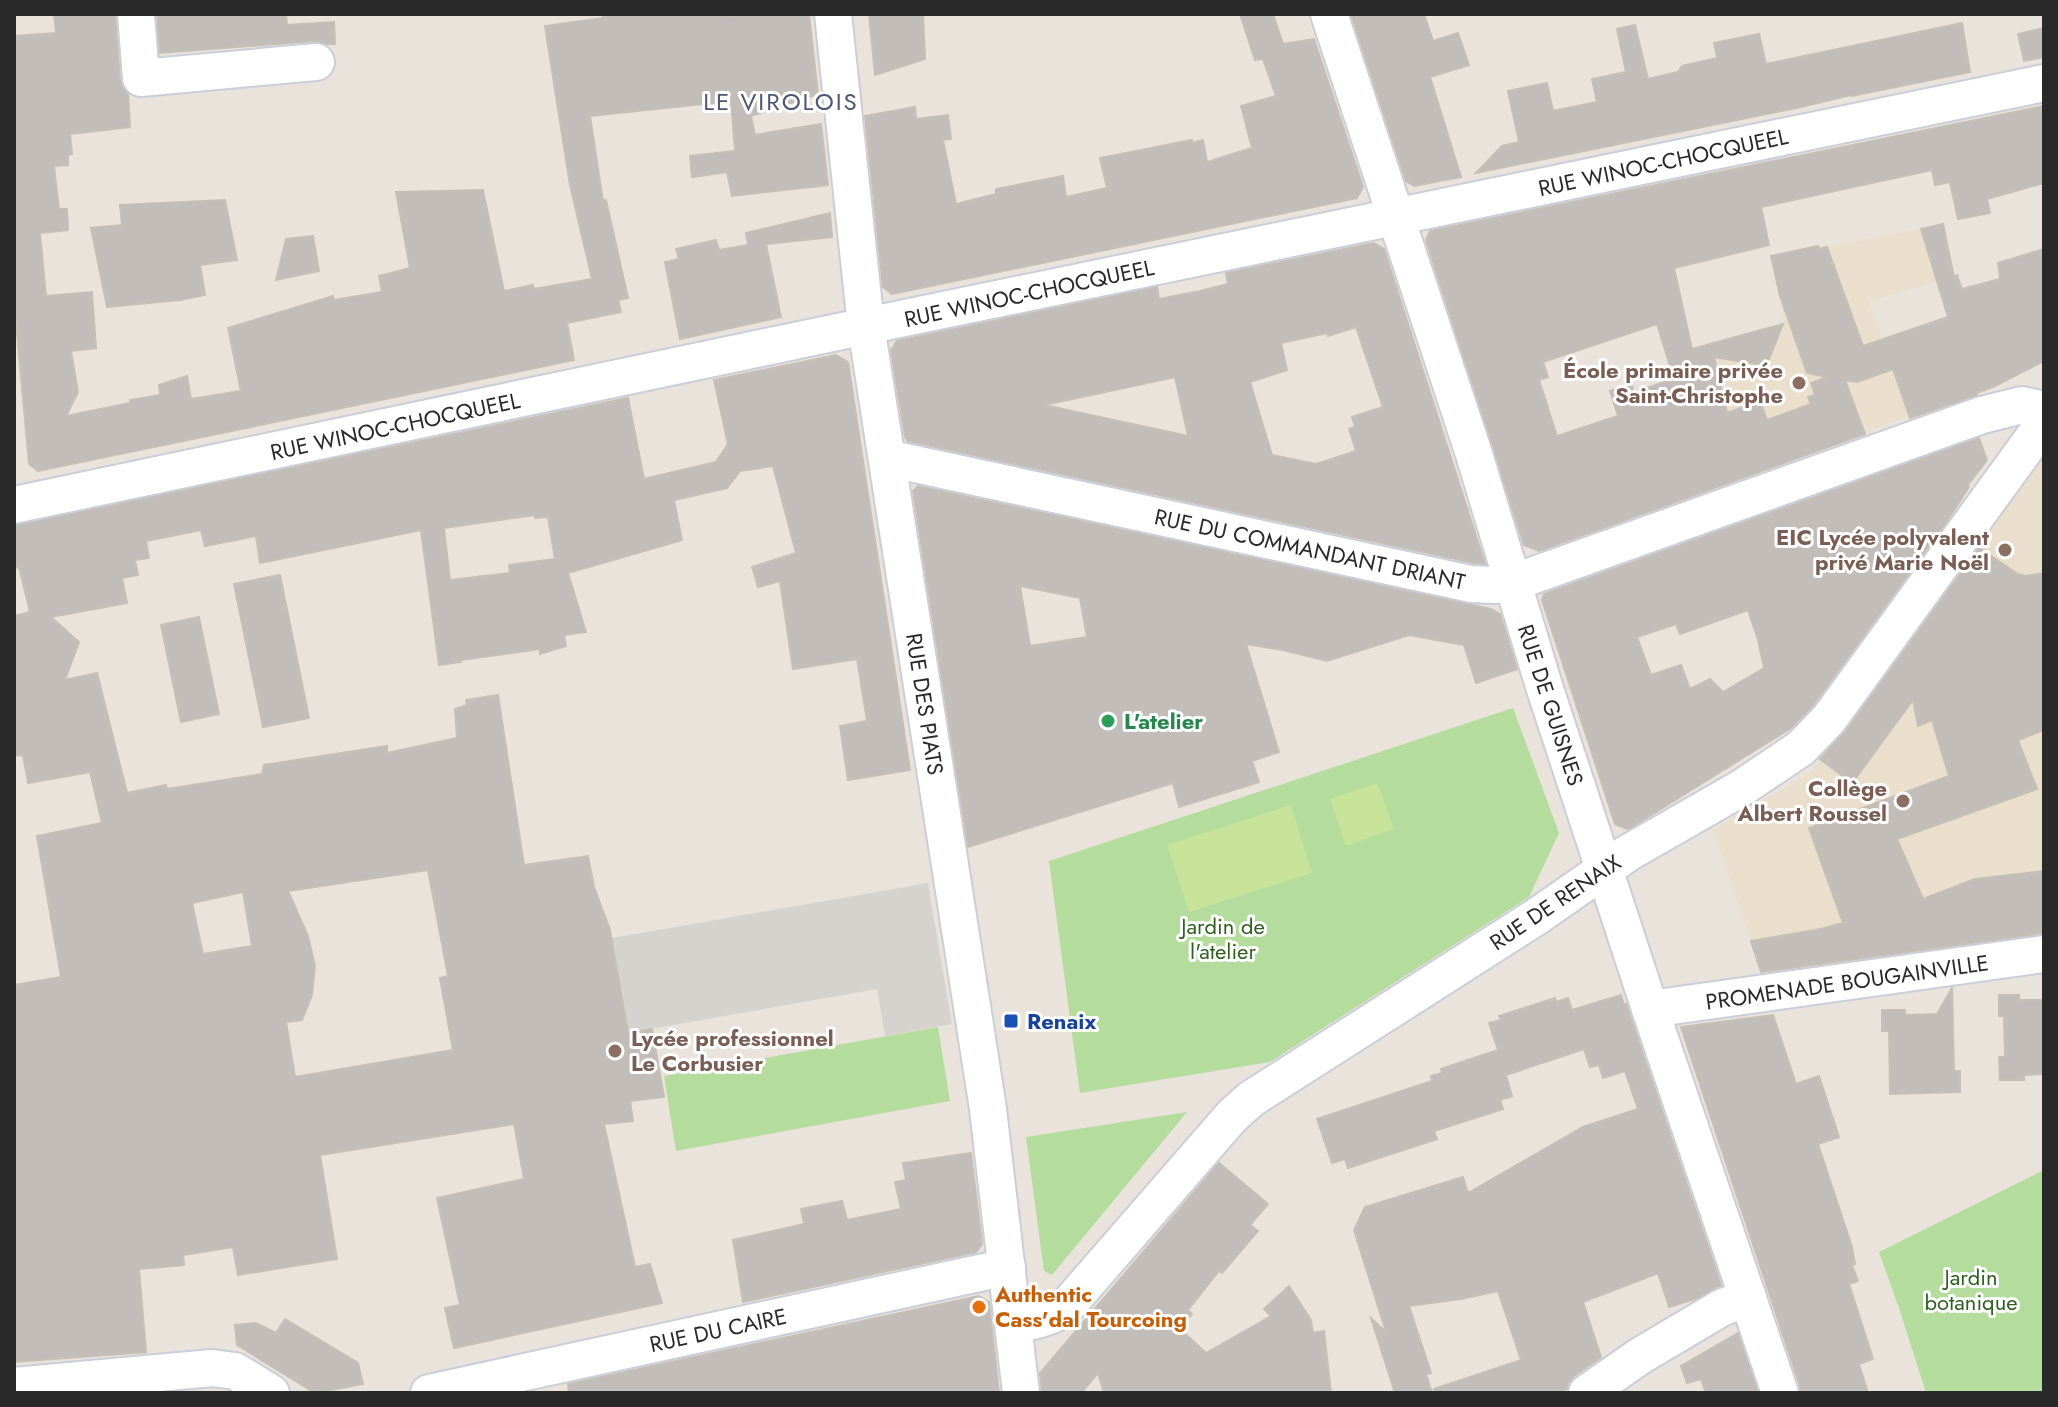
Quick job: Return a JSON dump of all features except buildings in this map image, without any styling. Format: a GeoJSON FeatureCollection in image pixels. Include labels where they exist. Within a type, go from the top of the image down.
{"type":"FeatureCollection","features":[{"type":"Feature","properties":{"kind":"street"},"geometry":{"type":"LineString","coordinates":[[136,14],[141,78],[316,62]]}},
{"type":"Feature","properties":{"kind":"street","name":"RUE DES PIATS"},"geometry":{"type":"LineString","coordinates":[[833,14],[866,326],[986,1098],[1021,1393]]}},
{"type":"Feature","properties":{"kind":"street","name":"RUE DE GUISNES"},"geometry":{"type":"LineString","coordinates":[[1329,14],[1474,454],[1544,686],[1780,1393]]}},
{"type":"Feature","properties":{"kind":"street","name":"RUE WINOC-CHOCQUEEL"},"geometry":{"type":"LineString","coordinates":[[14,505],[2044,83]]}},
{"type":"Feature","properties":{"kind":"street","name":"RUE DU COMMANDANT DRIANT"},"geometry":{"type":"LineString","coordinates":[[887,458],[1471,584],[1494,585],[1512,583],[1982,415],[2022,405],[2044,410]]}},
{"type":"Feature","properties":{"kind":"street","name":"RUE DE RENAIX"},"geometry":{"type":"LineString","coordinates":[[1014,1325],[1047,1318],[1067,1306],[1232,1116],[1251,1099],[1605,871],[1628,853],[1743,787],[1801,748],[1817,733],[1851,689],[2044,423]]}},
{"type":"Feature","properties":{"kind":"street","name":"PROMENADE BOUGAINVILLE"},"geometry":{"type":"LineString","coordinates":[[1650,1009],[2044,954]]}},
{"type":"Feature","properties":{"kind":"street","name":"RUE DU CAIRE"},"geometry":{"type":"LineString","coordinates":[[429,1393],[1007,1267]]}},
{"type":"Feature","properties":{"kind":"street"},"geometry":{"type":"LineString","coordinates":[[1587,1393],[1640,1356],[1721,1308],[1748,1297]]}},
{"type":"Feature","properties":{"kind":"street"},"geometry":{"type":"LineString","coordinates":[[14,1386],[212,1368],[235,1371],[271,1393]]}},
{"type":"Feature","properties":{"kind":"shaded area","name":"École primaire privée Saint-Christophe"},"geometry":{"type":"Polygon","coordinates":[[[1943,224],[1954,277],[1869,301],[1910,416],[1723,483],[1692,349],[1785,323],[1771,256],[1943,224]]]}},
{"type":"Feature","properties":{"kind":"shaded area","name":"Collège Albert Roussel"},"geometry":{"type":"Polygon","coordinates":[[[2044,441],[2044,677],[1918,722],[1919,725],[2044,679],[2044,942],[1763,979],[1713,830],[1811,772],[1859,707],[1914,703],[1913,681],[1888,658],[2044,441]]]}},
{"type":"Feature","properties":{"kind":"shaded area"},"geometry":{"type":"Polygon","coordinates":[[[928,883],[952,1024],[885,1036],[877,989],[628,1033],[612,938],[928,883]]]}},
{"type":"Feature","properties":{"kind":"green space","name":"Jardin de l'atelier"},"geometry":{"type":"Polygon","coordinates":[[[1513,708],[1559,833],[1529,897],[1270,1062],[1080,1093],[1049,861],[1513,708]]]}},
{"type":"Feature","properties":{"kind":"green space"},"geometry":{"type":"Polygon","coordinates":[[[1377,783],[1394,829],[1346,846],[1330,799],[1377,783]]]}},
{"type":"Feature","properties":{"kind":"green space"},"geometry":{"type":"Polygon","coordinates":[[[1291,805],[1312,873],[1189,912],[1167,845],[1291,805]]]}},
{"type":"Feature","properties":{"kind":"green space"},"geometry":{"type":"Polygon","coordinates":[[[938,1027],[950,1101],[676,1151],[664,1076],[938,1027]]]}},
{"type":"Feature","properties":{"kind":"green space"},"geometry":{"type":"Polygon","coordinates":[[[1187,1112],[1052,1275],[1044,1271],[1026,1137],[1187,1112]]]}},
{"type":"Feature","properties":{"kind":"green space","name":"Jardin botanique"},"geometry":{"type":"Polygon","coordinates":[[[2044,1170],[2044,1393],[1926,1393],[1879,1252],[2044,1170]]]}},
{"type":"Feature","properties":{"kind":"place","name":"École primaire privée Saint-Christophe"},"geometry":{"type":"Point","coordinates":[1799,383]}},
{"type":"Feature","properties":{"kind":"place","name":"EIC Lycée polyvalent privé Marie Noël"},"geometry":{"type":"Point","coordinates":[2005,550]}},
{"type":"Feature","properties":{"kind":"place","name":"L'atelier"},"geometry":{"type":"Point","coordinates":[1108,721]}},
{"type":"Feature","properties":{"kind":"place","name":"Collège Albert Roussel"},"geometry":{"type":"Point","coordinates":[1903,801]}},
{"type":"Feature","properties":{"kind":"place","name":"Renaix"},"geometry":{"type":"Point","coordinates":[1011,1021]}},
{"type":"Feature","properties":{"kind":"place","name":"Lycée professionnel Le Corbusier"},"geometry":{"type":"Point","coordinates":[615,1051]}},
{"type":"Feature","properties":{"kind":"place","name":"Authentic Cass'dal Tourcoing"},"geometry":{"type":"Point","coordinates":[979,1307]}},
{"type":"Feature","properties":{"kind":"district","name":"LE VIROLOIS"},"geometry":{"type":"Point","coordinates":[781,101]}}]}
